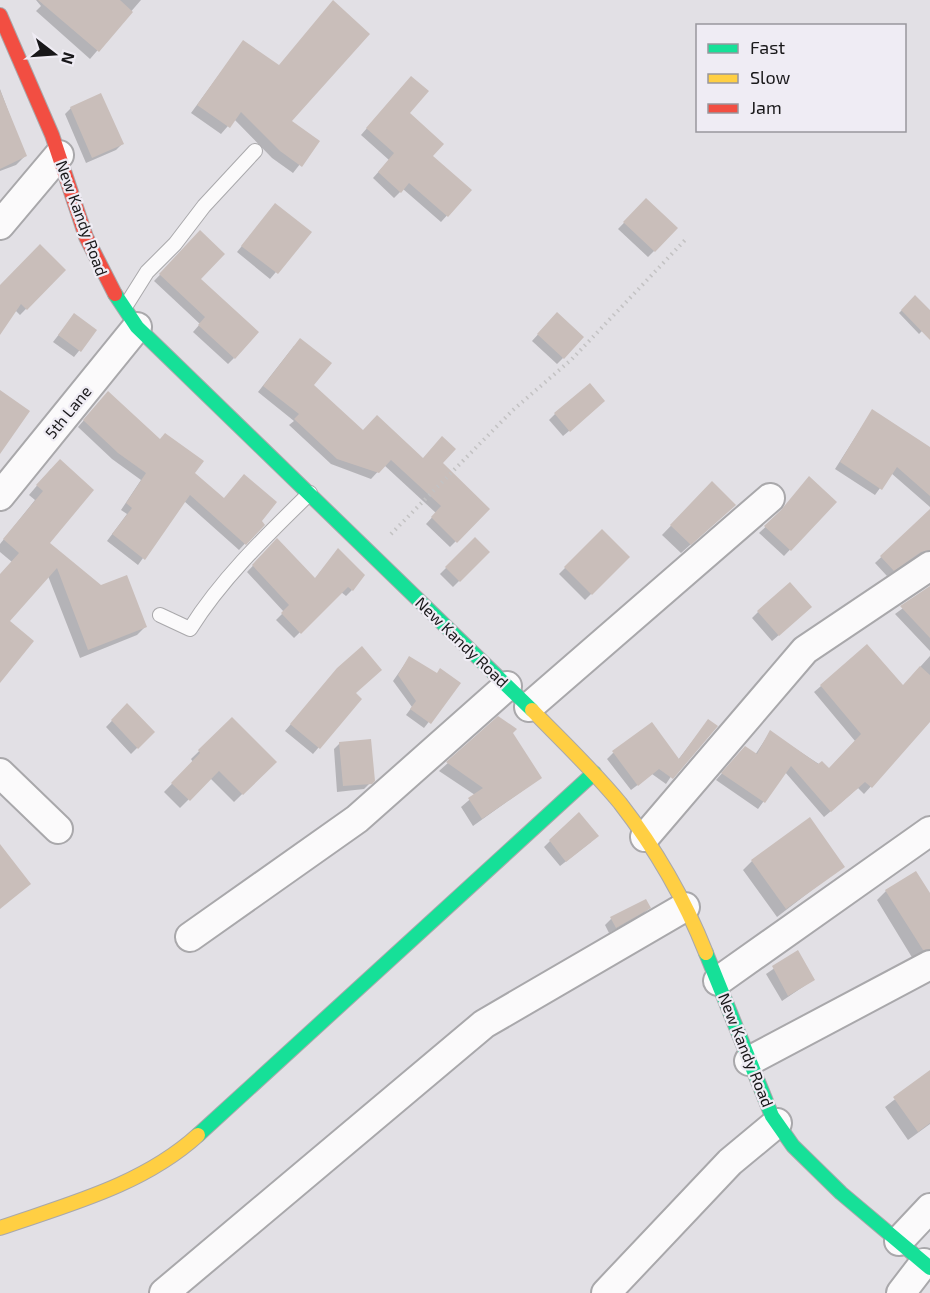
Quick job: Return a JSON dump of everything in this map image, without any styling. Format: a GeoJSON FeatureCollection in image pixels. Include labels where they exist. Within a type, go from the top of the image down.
{"type":"FeatureCollection","features":[{"type":"Feature","properties":{"kind":"main road","name":"New Kandy Road"},"geometry":{"type":"LineString","coordinates":[[0,15],[17,50],[59,155],[86,237],[106,281],[130,318],[594,773],[645,837],[685,907],[777,1123],[793,1146],[833,1185],[927,1266]]}},
{"type":"Feature","properties":{"kind":"main road"},"geometry":{"type":"LineString","coordinates":[[0,1227],[128,1183],[177,1154],[594,773]]}},
{"type":"Feature","properties":{"kind":"street"},"geometry":{"type":"LineString","coordinates":[[0,225],[59,155]]}},
{"type":"Feature","properties":{"kind":"street","name":"5th Lane"},"geometry":{"type":"LineString","coordinates":[[0,496],[130,318]]}},
{"type":"Feature","properties":{"kind":"street"},"geometry":{"type":"LineString","coordinates":[[529,707],[770,498]]}},
{"type":"Feature","properties":{"kind":"street"},"geometry":{"type":"LineString","coordinates":[[645,837],[805,650],[930,566]]}},
{"type":"Feature","properties":{"kind":"street"},"geometry":{"type":"LineString","coordinates":[[190,937],[357,819],[507,686]]}},
{"type":"Feature","properties":{"kind":"street"},"geometry":{"type":"LineString","coordinates":[[0,773],[58,829]]}},
{"type":"Feature","properties":{"kind":"street"},"geometry":{"type":"LineString","coordinates":[[718,981],[930,831]]}},
{"type":"Feature","properties":{"kind":"street"},"geometry":{"type":"LineString","coordinates":[[164,1293],[483,1024],[685,907]]}},
{"type":"Feature","properties":{"kind":"street"},"geometry":{"type":"LineString","coordinates":[[749,1061],[930,965]]}},
{"type":"Feature","properties":{"kind":"street"},"geometry":{"type":"LineString","coordinates":[[606,1293],[730,1162],[777,1123]]}},
{"type":"Feature","properties":{"kind":"street"},"geometry":{"type":"LineString","coordinates":[[899,1241],[930,1208]]}},
{"type":"Feature","properties":{"kind":"street"},"geometry":{"type":"LineString","coordinates":[[901,1293],[927,1266]]}},
{"type":"Feature","properties":{"kind":"lane"},"geometry":{"type":"LineString","coordinates":[[130,318],[147,272],[175,244],[204,206],[255,151]]}},
{"type":"Feature","properties":{"kind":"lane"},"geometry":{"type":"LineString","coordinates":[[160,615],[190,629],[206,603],[271,530],[310,493]]}},
{"type":"Feature","properties":{"kind":"path"},"geometry":{"type":"LineString","coordinates":[[372,554],[513,410],[572,359],[686,239]]}},
{"type":"Feature","properties":{"kind":"building"},"geometry":{"type":"Polygon","coordinates":[[[38,0],[120,0],[133,12],[99,52],[38,0]]]}},
{"type":"Feature","properties":{"kind":"building"},"geometry":{"type":"Polygon","coordinates":[[[333,0],[370,34],[292,121],[320,141],[302,167],[280,151],[241,112],[230,128],[197,105],[243,40],[279,65],[333,0]]]}},
{"type":"Feature","properties":{"kind":"building"},"geometry":{"type":"Polygon","coordinates":[[[411,76],[429,91],[410,113],[444,144],[433,156],[472,190],[448,217],[409,183],[401,193],[378,172],[394,153],[366,128],[411,76]]]}},
{"type":"Feature","properties":{"kind":"building"},"geometry":{"type":"Polygon","coordinates":[[[0,90],[27,156],[0,169],[0,90]]]}},
{"type":"Feature","properties":{"kind":"building"},"geometry":{"type":"Polygon","coordinates":[[[101,93],[124,144],[92,158],[70,107],[101,93]]]}},
{"type":"Feature","properties":{"kind":"building"},"geometry":{"type":"Polygon","coordinates":[[[646,198],[678,228],[655,252],[623,222],[646,198]]]}},
{"type":"Feature","properties":{"kind":"building"},"geometry":{"type":"Polygon","coordinates":[[[275,203],[312,232],[278,274],[241,246],[275,203]]]}},
{"type":"Feature","properties":{"kind":"building"},"geometry":{"type":"Polygon","coordinates":[[[200,230],[225,254],[201,279],[259,332],[235,359],[198,325],[205,317],[159,274],[200,230]]]}},
{"type":"Feature","properties":{"kind":"building"},"geometry":{"type":"Polygon","coordinates":[[[40,244],[66,270],[27,310],[21,304],[0,335],[0,285],[40,244]]]}},
{"type":"Feature","properties":{"kind":"building"},"geometry":{"type":"Polygon","coordinates":[[[915,295],[930,310],[930,340],[901,310],[915,295]]]}},
{"type":"Feature","properties":{"kind":"building"},"geometry":{"type":"Polygon","coordinates":[[[557,312],[584,337],[564,359],[537,334],[557,312]]]}},
{"type":"Feature","properties":{"kind":"building"},"geometry":{"type":"Polygon","coordinates":[[[74,313],[97,330],[81,352],[58,335],[74,313]]]}},
{"type":"Feature","properties":{"kind":"building"},"geometry":{"type":"Polygon","coordinates":[[[300,338],[332,363],[314,385],[363,430],[377,415],[423,458],[442,436],[456,449],[443,463],[490,509],[457,543],[431,517],[441,506],[391,460],[379,473],[337,459],[294,419],[299,414],[263,386],[300,338]]]}},
{"type":"Feature","properties":{"kind":"building"},"geometry":{"type":"Polygon","coordinates":[[[590,383],[605,401],[570,432],[554,413],[590,383]]]}},
{"type":"Feature","properties":{"kind":"building"},"geometry":{"type":"Polygon","coordinates":[[[0,390],[30,411],[0,454],[0,390]]]}},
{"type":"Feature","properties":{"kind":"building"},"geometry":{"type":"Polygon","coordinates":[[[108,391],[160,439],[165,433],[204,461],[195,473],[224,498],[244,474],[277,502],[262,521],[265,525],[246,545],[190,495],[145,560],[112,534],[132,508],[126,503],[146,473],[118,453],[83,420],[108,391]]]}},
{"type":"Feature","properties":{"kind":"building"},"geometry":{"type":"Polygon","coordinates":[[[872,409],[930,447],[930,496],[897,467],[882,490],[840,462],[872,409]]]}},
{"type":"Feature","properties":{"kind":"building"},"geometry":{"type":"Polygon","coordinates":[[[60,459],[94,490],[50,543],[101,585],[127,575],[147,627],[88,650],[57,568],[10,621],[34,641],[0,683],[0,574],[19,553],[3,539],[43,491],[36,485],[60,459]]]}},
{"type":"Feature","properties":{"kind":"building"},"geometry":{"type":"Polygon","coordinates":[[[809,476],[837,502],[791,551],[764,526],[781,510],[809,476]]]}},
{"type":"Feature","properties":{"kind":"building"},"geometry":{"type":"Polygon","coordinates":[[[712,481],[736,505],[691,545],[670,525],[712,481]]]}},
{"type":"Feature","properties":{"kind":"building"},"geometry":{"type":"Polygon","coordinates":[[[930,509],[930,550],[921,552],[894,571],[880,556],[930,509]]]}},
{"type":"Feature","properties":{"kind":"building"},"geometry":{"type":"Polygon","coordinates":[[[602,529],[630,557],[592,595],[564,567],[602,529]]]}},
{"type":"Feature","properties":{"kind":"building"},"geometry":{"type":"Polygon","coordinates":[[[475,537],[490,552],[460,582],[445,567],[475,537]]]}},
{"type":"Feature","properties":{"kind":"building"},"geometry":{"type":"Polygon","coordinates":[[[277,538],[315,578],[338,548],[365,575],[353,591],[348,587],[301,634],[281,613],[289,605],[252,565],[277,538]]]}},
{"type":"Feature","properties":{"kind":"building"},"geometry":{"type":"Polygon","coordinates":[[[790,582],[812,607],[779,636],[757,611],[790,582]]]}},
{"type":"Feature","properties":{"kind":"building"},"geometry":{"type":"Polygon","coordinates":[[[930,586],[930,638],[900,606],[930,586]]]}},
{"type":"Feature","properties":{"kind":"building"},"geometry":{"type":"Polygon","coordinates":[[[867,644],[903,685],[920,666],[930,675],[930,722],[872,788],[865,782],[831,812],[791,766],[765,803],[721,773],[745,746],[757,754],[770,730],[818,764],[822,761],[829,768],[861,734],[820,685],[867,644]]]}},
{"type":"Feature","properties":{"kind":"building"},"geometry":{"type":"Polygon","coordinates":[[[362,646],[382,670],[356,693],[362,699],[320,749],[290,724],[337,668],[362,646]]]}},
{"type":"Feature","properties":{"kind":"building"},"geometry":{"type":"Polygon","coordinates":[[[409,656],[437,673],[440,668],[461,683],[431,724],[410,709],[416,701],[398,675],[409,656]]]}},
{"type":"Feature","properties":{"kind":"building"},"geometry":{"type":"Polygon","coordinates":[[[127,703],[155,732],[138,749],[111,720],[127,703]]]}},
{"type":"Feature","properties":{"kind":"building"},"geometry":{"type":"Polygon","coordinates":[[[498,716],[517,729],[513,733],[542,778],[482,819],[468,798],[483,788],[446,762],[498,716]]]}},
{"type":"Feature","properties":{"kind":"building"},"geometry":{"type":"Polygon","coordinates":[[[232,717],[277,762],[243,795],[219,771],[190,801],[171,783],[200,753],[198,750],[232,717]]]}},
{"type":"Feature","properties":{"kind":"building"},"geometry":{"type":"Polygon","coordinates":[[[708,719],[718,726],[673,779],[659,769],[638,786],[612,751],[652,722],[679,759],[708,719]]]}},
{"type":"Feature","properties":{"kind":"building"},"geometry":{"type":"Polygon","coordinates":[[[371,739],[375,781],[372,784],[343,786],[339,742],[371,739]]]}},
{"type":"Feature","properties":{"kind":"building"},"geometry":{"type":"Polygon","coordinates":[[[579,812],[599,836],[566,862],[549,840],[579,812]]]}},
{"type":"Feature","properties":{"kind":"building"},"geometry":{"type":"Polygon","coordinates":[[[810,817],[845,867],[786,909],[751,860],[810,817]]]}},
{"type":"Feature","properties":{"kind":"building"},"geometry":{"type":"Polygon","coordinates":[[[0,844],[31,884],[0,909],[0,844]]]}},
{"type":"Feature","properties":{"kind":"building"},"geometry":{"type":"Polygon","coordinates":[[[916,871],[930,893],[930,949],[923,950],[885,890],[916,871]]]}},
{"type":"Feature","properties":{"kind":"building"},"geometry":{"type":"Polygon","coordinates":[[[646,899],[651,908],[616,928],[610,917],[646,899]]]}},
{"type":"Feature","properties":{"kind":"building"},"geometry":{"type":"Polygon","coordinates":[[[798,950],[815,980],[788,996],[772,966],[798,950]]]}},
{"type":"Feature","properties":{"kind":"building"},"geometry":{"type":"Polygon","coordinates":[[[930,1070],[930,1123],[918,1132],[893,1097],[930,1070]]]}},
{"type":"Feature","properties":{"kind":"traffic: fast"},"geometry":{"type":"LineString","coordinates":[[115,294],[137,327],[532,710]]}},
{"type":"Feature","properties":{"kind":"traffic: fast"},"geometry":{"type":"LineString","coordinates":[[198,1135],[594,773]]}},
{"type":"Feature","properties":{"kind":"traffic: fast"},"geometry":{"type":"LineString","coordinates":[[706,953],[772,1116],[793,1146],[841,1193],[930,1268]]}},
{"type":"Feature","properties":{"kind":"traffic: slow"},"geometry":{"type":"LineString","coordinates":[[532,710],[599,779],[633,820],[679,894],[706,953]]}},
{"type":"Feature","properties":{"kind":"traffic: slow"},"geometry":{"type":"LineString","coordinates":[[0,1228],[78,1201],[129,1180],[154,1167],[198,1135]]}},
{"type":"Feature","properties":{"kind":"traffic: jam"},"geometry":{"type":"LineString","coordinates":[[0,15],[52,135],[86,237],[115,294]]}}]}
